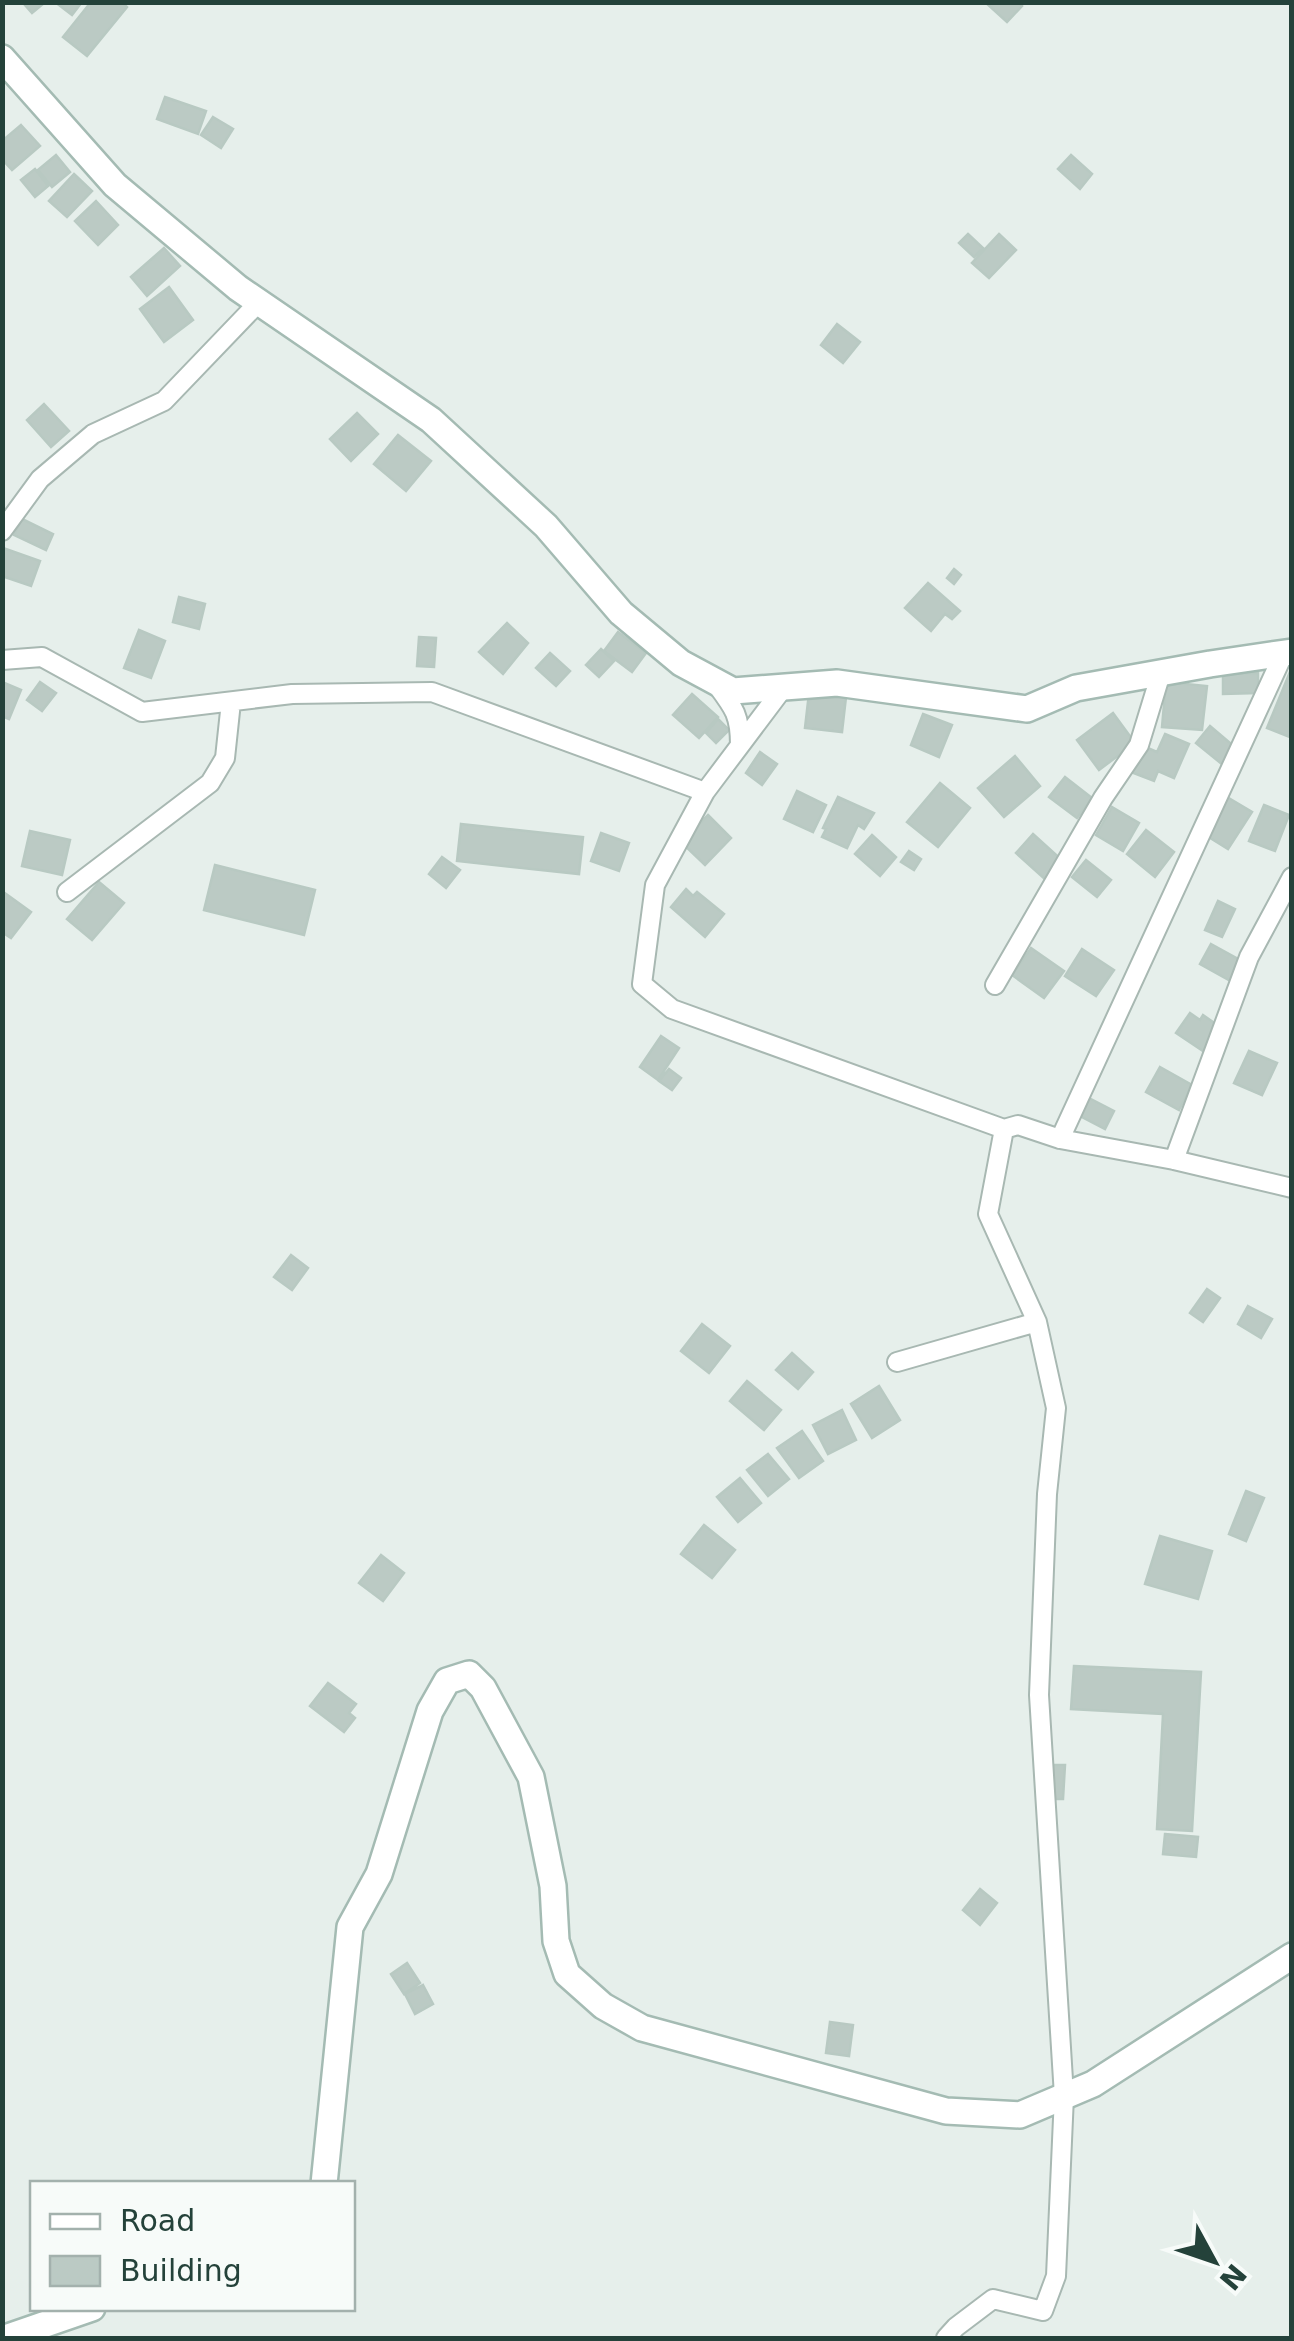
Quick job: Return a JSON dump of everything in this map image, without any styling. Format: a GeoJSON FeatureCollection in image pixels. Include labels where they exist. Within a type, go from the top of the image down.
{"type":"FeatureCollection","features":[{"type":"Feature","properties":{"kind":"street"},"geometry":{"type":"LineString","coordinates":[[2,58],[114,185],[238,288],[431,420],[546,526],[621,614],[680,663],[733,691],[837,683],[1027,710],[1076,688],[1288,652]]}},
{"type":"Feature","properties":{"kind":"street"},"geometry":{"type":"LineString","coordinates":[[2,531],[40,480],[93,434],[164,401],[259,302]]}},
{"type":"Feature","properties":{"kind":"street"},"geometry":{"type":"LineString","coordinates":[[1060,1139],[1288,652]]}},
{"type":"Feature","properties":{"kind":"street"},"geometry":{"type":"LineString","coordinates":[[2,660],[42,658],[142,712],[292,694],[432,692],[705,792]]}},
{"type":"Feature","properties":{"kind":"street"},"geometry":{"type":"LineString","coordinates":[[996,985],[1102,798],[1138,745],[1160,672]]}},
{"type":"Feature","properties":{"kind":"street"},"geometry":{"type":"LineString","coordinates":[[712,680],[735,709],[740,746]]}},
{"type":"Feature","properties":{"kind":"street"},"geometry":{"type":"LineString","coordinates":[[784,687],[705,792],[655,885],[642,984],[672,1009],[1004,1129],[1018,1125],[1060,1139],[1174,1160],[1292,1188]]}},
{"type":"Feature","properties":{"kind":"street"},"geometry":{"type":"LineString","coordinates":[[68,892],[210,783],[225,758],[231,702]]}},
{"type":"Feature","properties":{"kind":"street"},"geometry":{"type":"LineString","coordinates":[[1174,1160],[1248,957],[1292,877]]}},
{"type":"Feature","properties":{"kind":"street"},"geometry":{"type":"LineString","coordinates":[[946,2338],[956,2326],[993,2300],[1043,2311],[1056,2276],[1064,2096],[1039,1695],[1047,1494],[1056,1408],[1036,1322],[988,1214],[1004,1129]]}},
{"type":"Feature","properties":{"kind":"street"},"geometry":{"type":"LineString","coordinates":[[897,1362],[1036,1322]]}},
{"type":"Feature","properties":{"kind":"street"},"geometry":{"type":"LineString","coordinates":[[324,2181],[350,1927],[378,1874],[430,1711],[447,1681],[469,1674],[483,1688],[530,1776],[553,1886],[556,1941],[567,1974],[603,2006],[642,2028],[946,2111],[1020,2115],[1093,2084],[1292,1956]]}},
{"type":"Feature","properties":{"kind":"street"},"geometry":{"type":"LineString","coordinates":[[5,2338],[83,2311]]}},
{"type":"Feature","properties":{"kind":"building"},"geometry":{"type":"Polygon","coordinates":[[[55,2],[82,2],[72,15],[55,2]]]}},
{"type":"Feature","properties":{"kind":"building"},"geometry":{"type":"Polygon","coordinates":[[[91,2],[122,2],[127,7],[87,56],[63,37],[91,2]]]}},
{"type":"Feature","properties":{"kind":"building"},"geometry":{"type":"Polygon","coordinates":[[[1018,2],[1022,6],[1007,22],[986,3],[1018,2]]]}},
{"type":"Feature","properties":{"kind":"building"},"geometry":{"type":"Polygon","coordinates":[[[43,4],[32,13],[25,5],[43,4]]]}},
{"type":"Feature","properties":{"kind":"building"},"geometry":{"type":"Polygon","coordinates":[[[165,97],[206,111],[198,134],[157,119],[165,97]]]}},
{"type":"Feature","properties":{"kind":"building"},"geometry":{"type":"Polygon","coordinates":[[[213,117],[233,129],[221,148],[201,135],[213,117]]]}},
{"type":"Feature","properties":{"kind":"building"},"geometry":{"type":"Polygon","coordinates":[[[21,125],[40,146],[12,170],[2,159],[2,141],[21,125]]]}},
{"type":"Feature","properties":{"kind":"building"},"geometry":{"type":"Polygon","coordinates":[[[56,155],[70,172],[52,187],[38,170],[56,155]]]}},
{"type":"Feature","properties":{"kind":"building"},"geometry":{"type":"Polygon","coordinates":[[[1071,155],[1092,174],[1080,189],[1058,169],[1071,155]]]}},
{"type":"Feature","properties":{"kind":"building"},"geometry":{"type":"Polygon","coordinates":[[[35,169],[48,186],[35,197],[21,180],[35,169]]]}},
{"type":"Feature","properties":{"kind":"building"},"geometry":{"type":"Polygon","coordinates":[[[74,174],[92,191],[67,217],[49,201],[74,174]]]}},
{"type":"Feature","properties":{"kind":"building"},"geometry":{"type":"Polygon","coordinates":[[[96,201],[118,225],[98,245],[75,221],[96,201]]]}},
{"type":"Feature","properties":{"kind":"building"},"geometry":{"type":"Polygon","coordinates":[[[968,234],[983,248],[974,257],[959,243],[968,234]]]}},
{"type":"Feature","properties":{"kind":"building"},"geometry":{"type":"Polygon","coordinates":[[[999,234],[1016,250],[989,278],[972,263],[999,234]]]}},
{"type":"Feature","properties":{"kind":"building"},"geometry":{"type":"Polygon","coordinates":[[[164,248],[180,266],[147,296],[131,277],[164,248]]]}},
{"type":"Feature","properties":{"kind":"building"},"geometry":{"type":"Polygon","coordinates":[[[169,287],[193,320],[164,342],[140,309],[169,287]]]}},
{"type":"Feature","properties":{"kind":"building"},"geometry":{"type":"Polygon","coordinates":[[[837,324],[860,342],[843,363],[821,345],[837,324]]]}},
{"type":"Feature","properties":{"kind":"building"},"geometry":{"type":"Polygon","coordinates":[[[44,404],[69,431],[51,447],[27,420],[44,404]]]}},
{"type":"Feature","properties":{"kind":"building"},"geometry":{"type":"Polygon","coordinates":[[[357,413],[378,434],[351,461],[330,439],[357,413]]]}},
{"type":"Feature","properties":{"kind":"building"},"geometry":{"type":"Polygon","coordinates":[[[398,435],[431,461],[406,491],[374,464],[398,435]]]}},
{"type":"Feature","properties":{"kind":"building"},"geometry":{"type":"Polygon","coordinates":[[[22,519],[53,534],[46,550],[14,535],[22,519]]]}},
{"type":"Feature","properties":{"kind":"building"},"geometry":{"type":"Polygon","coordinates":[[[3,548],[40,561],[31,586],[2,576],[3,548]]]}},
{"type":"Feature","properties":{"kind":"building"},"geometry":{"type":"Polygon","coordinates":[[[954,569],[961,575],[954,584],[947,578],[954,569]]]}},
{"type":"Feature","properties":{"kind":"building"},"geometry":{"type":"Polygon","coordinates":[[[928,583],[960,611],[952,619],[945,614],[931,631],[905,608],[928,583]]]}},
{"type":"Feature","properties":{"kind":"building"},"geometry":{"type":"Polygon","coordinates":[[[179,597],[205,604],[199,629],[173,622],[179,597]]]}},
{"type":"Feature","properties":{"kind":"building"},"geometry":{"type":"Polygon","coordinates":[[[507,623],[528,643],[503,674],[479,652],[507,623]]]}},
{"type":"Feature","properties":{"kind":"building"},"geometry":{"type":"Polygon","coordinates":[[[139,630],[165,641],[151,678],[124,668],[139,630]]]}},
{"type":"Feature","properties":{"kind":"building"},"geometry":{"type":"Polygon","coordinates":[[[618,632],[646,653],[632,672],[604,651],[618,632]]]}},
{"type":"Feature","properties":{"kind":"building"},"geometry":{"type":"Polygon","coordinates":[[[419,637],[436,638],[434,667],[417,666],[419,637]]]}},
{"type":"Feature","properties":{"kind":"building"},"geometry":{"type":"Polygon","coordinates":[[[601,649],[614,661],[599,677],[586,665],[601,649]]]}},
{"type":"Feature","properties":{"kind":"building"},"geometry":{"type":"Polygon","coordinates":[[[550,653],[570,671],[556,686],[536,668],[550,653]]]}},
{"type":"Feature","properties":{"kind":"building"},"geometry":{"type":"Polygon","coordinates":[[[1292,667],[1292,738],[1267,728],[1292,667]]]}},
{"type":"Feature","properties":{"kind":"building"},"geometry":{"type":"Polygon","coordinates":[[[1258,673],[1258,693],[1223,694],[1223,674],[1258,673]]]}},
{"type":"Feature","properties":{"kind":"building"},"geometry":{"type":"Polygon","coordinates":[[[2,682],[21,690],[9,719],[2,716],[2,682]]]}},
{"type":"Feature","properties":{"kind":"building"},"geometry":{"type":"Polygon","coordinates":[[[40,682],[56,693],[42,711],[27,700],[40,682]]]}},
{"type":"Feature","properties":{"kind":"building"},"geometry":{"type":"Polygon","coordinates":[[[1166,682],[1207,686],[1202,730],[1162,727],[1166,682]]]}},
{"type":"Feature","properties":{"kind":"building"},"geometry":{"type":"Polygon","coordinates":[[[809,693],[846,697],[842,732],[805,728],[809,693]]]}},
{"type":"Feature","properties":{"kind":"building"},"geometry":{"type":"Polygon","coordinates":[[[692,694],[718,717],[699,738],[673,715],[692,694]]]}},
{"type":"Feature","properties":{"kind":"building"},"geometry":{"type":"Polygon","coordinates":[[[1113,713],[1135,743],[1099,770],[1077,740],[1113,713]]]}},
{"type":"Feature","properties":{"kind":"building"},"geometry":{"type":"Polygon","coordinates":[[[923,714],[952,725],[939,757],[911,745],[923,714]]]}},
{"type":"Feature","properties":{"kind":"building"},"geometry":{"type":"Polygon","coordinates":[[[718,719],[729,730],[716,743],[706,733],[718,719]]]}},
{"type":"Feature","properties":{"kind":"building"},"geometry":{"type":"Polygon","coordinates":[[[1210,726],[1237,749],[1223,765],[1196,743],[1210,726]]]}},
{"type":"Feature","properties":{"kind":"building"},"geometry":{"type":"Polygon","coordinates":[[[1165,734],[1189,744],[1174,778],[1158,771],[1154,781],[1131,772],[1143,746],[1157,752],[1165,734]]]}},
{"type":"Feature","properties":{"kind":"building"},"geometry":{"type":"Polygon","coordinates":[[[760,752],[777,764],[762,785],[746,773],[760,752]]]}},
{"type":"Feature","properties":{"kind":"building"},"geometry":{"type":"Polygon","coordinates":[[[1015,756],[1040,786],[1004,817],[978,788],[1015,756]]]}},
{"type":"Feature","properties":{"kind":"building"},"geometry":{"type":"Polygon","coordinates":[[[1065,777],[1092,798],[1077,818],[1049,797],[1065,777]]]}},
{"type":"Feature","properties":{"kind":"building"},"geometry":{"type":"Polygon","coordinates":[[[940,783],[970,808],[938,847],[907,822],[940,783]]]}},
{"type":"Feature","properties":{"kind":"building"},"geometry":{"type":"Polygon","coordinates":[[[797,791],[826,805],[813,832],[784,819],[797,791]]]}},
{"type":"Feature","properties":{"kind":"building"},"geometry":{"type":"Polygon","coordinates":[[[838,797],[874,813],[864,829],[858,825],[847,848],[822,837],[838,797]]]}},
{"type":"Feature","properties":{"kind":"building"},"geometry":{"type":"Polygon","coordinates":[[[1227,797],[1252,812],[1228,849],[1204,834],[1227,797]]]}},
{"type":"Feature","properties":{"kind":"building"},"geometry":{"type":"Polygon","coordinates":[[[1264,805],[1289,815],[1275,851],[1249,841],[1264,805]]]}},
{"type":"Feature","properties":{"kind":"building"},"geometry":{"type":"Polygon","coordinates":[[[1112,807],[1139,823],[1123,851],[1096,835],[1112,807]]]}},
{"type":"Feature","properties":{"kind":"building"},"geometry":{"type":"Polygon","coordinates":[[[708,815],[731,838],[705,865],[681,842],[708,815]]]}},
{"type":"Feature","properties":{"kind":"building"},"geometry":{"type":"Polygon","coordinates":[[[461,824],[583,837],[579,874],[457,861],[461,824]]]}},
{"type":"Feature","properties":{"kind":"building"},"geometry":{"type":"Polygon","coordinates":[[[1146,830],[1174,852],[1155,877],[1127,854],[1146,830]]]}},
{"type":"Feature","properties":{"kind":"building"},"geometry":{"type":"Polygon","coordinates":[[[30,831],[70,840],[62,875],[22,866],[30,831]]]}},
{"type":"Feature","properties":{"kind":"building"},"geometry":{"type":"Polygon","coordinates":[[[601,833],[629,843],[619,871],[591,861],[601,833]]]}},
{"type":"Feature","properties":{"kind":"building"},"geometry":{"type":"Polygon","coordinates":[[[1033,834],[1064,862],[1047,881],[1016,853],[1033,834]]]}},
{"type":"Feature","properties":{"kind":"building"},"geometry":{"type":"Polygon","coordinates":[[[872,835],[896,857],[880,876],[855,854],[872,835]]]}},
{"type":"Feature","properties":{"kind":"building"},"geometry":{"type":"Polygon","coordinates":[[[909,851],[921,859],[914,870],[901,862],[909,851]]]}},
{"type":"Feature","properties":{"kind":"building"},"geometry":{"type":"Polygon","coordinates":[[[442,857],[460,870],[446,888],[429,874],[442,857]]]}},
{"type":"Feature","properties":{"kind":"building"},"geometry":{"type":"Polygon","coordinates":[[[1086,860],[1111,880],[1097,897],[1072,877],[1086,860]]]}},
{"type":"Feature","properties":{"kind":"building"},"geometry":{"type":"Polygon","coordinates":[[[215,865],[315,890],[304,935],[204,910],[215,865]]]}},
{"type":"Feature","properties":{"kind":"building"},"geometry":{"type":"Polygon","coordinates":[[[99,882],[124,903],[92,940],[67,919],[99,882]]]}},
{"type":"Feature","properties":{"kind":"building"},"geometry":{"type":"Polygon","coordinates":[[[686,889],[693,896],[697,892],[724,914],[705,937],[671,907],[686,889]]]}},
{"type":"Feature","properties":{"kind":"building"},"geometry":{"type":"Polygon","coordinates":[[[2,891],[31,912],[11,938],[2,932],[2,891]]]}},
{"type":"Feature","properties":{"kind":"building"},"geometry":{"type":"Polygon","coordinates":[[[1218,901],[1235,909],[1222,937],[1205,930],[1218,901]]]}},
{"type":"Feature","properties":{"kind":"building"},"geometry":{"type":"Polygon","coordinates":[[[1211,944],[1240,960],[1234,971],[1241,975],[1236,984],[1200,964],[1211,944]]]}},
{"type":"Feature","properties":{"kind":"building"},"geometry":{"type":"Polygon","coordinates":[[[1031,948],[1064,971],[1044,998],[1012,975],[1031,948]]]}},
{"type":"Feature","properties":{"kind":"building"},"geometry":{"type":"Polygon","coordinates":[[[1082,949],[1114,970],[1096,996],[1065,976],[1082,949]]]}},
{"type":"Feature","properties":{"kind":"building"},"geometry":{"type":"Polygon","coordinates":[[[1190,1013],[1200,1020],[1203,1015],[1220,1027],[1203,1051],[1176,1033],[1190,1013]]]}},
{"type":"Feature","properties":{"kind":"building"},"geometry":{"type":"Polygon","coordinates":[[[661,1036],[679,1048],[658,1080],[640,1067],[661,1036]]]}},
{"type":"Feature","properties":{"kind":"building"},"geometry":{"type":"Polygon","coordinates":[[[1249,1051],[1277,1063],[1262,1095],[1234,1083],[1249,1051]]]}},
{"type":"Feature","properties":{"kind":"building"},"geometry":{"type":"Polygon","coordinates":[[[1160,1067],[1192,1085],[1179,1110],[1146,1092],[1160,1067]]]}},
{"type":"Feature","properties":{"kind":"building"},"geometry":{"type":"Polygon","coordinates":[[[669,1069],[681,1078],[672,1090],[659,1081],[669,1069]]]}},
{"type":"Feature","properties":{"kind":"building"},"geometry":{"type":"Polygon","coordinates":[[[1087,1097],[1114,1111],[1105,1129],[1078,1115],[1087,1097]]]}},
{"type":"Feature","properties":{"kind":"building"},"geometry":{"type":"Polygon","coordinates":[[[291,1255],[308,1268],[292,1290],[274,1277],[291,1255]]]}},
{"type":"Feature","properties":{"kind":"building"},"geometry":{"type":"Polygon","coordinates":[[[1207,1289],[1220,1298],[1203,1322],[1190,1313],[1207,1289]]]}},
{"type":"Feature","properties":{"kind":"building"},"geometry":{"type":"Polygon","coordinates":[[[1248,1306],[1272,1319],[1261,1338],[1238,1324],[1248,1306]]]}},
{"type":"Feature","properties":{"kind":"building"},"geometry":{"type":"Polygon","coordinates":[[[702,1324],[730,1346],[709,1373],[681,1351],[702,1324]]]}},
{"type":"Feature","properties":{"kind":"building"},"geometry":{"type":"Polygon","coordinates":[[[792,1353],[813,1372],[798,1389],[776,1370],[792,1353]]]}},
{"type":"Feature","properties":{"kind":"building"},"geometry":{"type":"Polygon","coordinates":[[[747,1381],[781,1410],[764,1430],[730,1401],[747,1381]]]}},
{"type":"Feature","properties":{"kind":"building"},"geometry":{"type":"Polygon","coordinates":[[[879,1386],[900,1420],[872,1438],[851,1404],[879,1386]]]}},
{"type":"Feature","properties":{"kind":"building"},"geometry":{"type":"Polygon","coordinates":[[[842,1410],[856,1440],[828,1454],[813,1425],[842,1410]]]}},
{"type":"Feature","properties":{"kind":"building"},"geometry":{"type":"Polygon","coordinates":[[[802,1431],[823,1461],[799,1478],[777,1448],[802,1431]]]}},
{"type":"Feature","properties":{"kind":"building"},"geometry":{"type":"Polygon","coordinates":[[[768,1454],[789,1479],[768,1496],[747,1470],[768,1454]]]}},
{"type":"Feature","properties":{"kind":"building"},"geometry":{"type":"Polygon","coordinates":[[[740,1478],[761,1503],[738,1522],[717,1497],[740,1478]]]}},
{"type":"Feature","properties":{"kind":"building"},"geometry":{"type":"Polygon","coordinates":[[[1246,1491],[1264,1498],[1246,1541],[1229,1534],[1246,1491]]]}},
{"type":"Feature","properties":{"kind":"building"},"geometry":{"type":"Polygon","coordinates":[[[704,1525],[735,1550],[712,1578],[681,1554],[704,1525]]]}},
{"type":"Feature","properties":{"kind":"building"},"geometry":{"type":"Polygon","coordinates":[[[1160,1536],[1212,1551],[1198,1599],[1145,1584],[1160,1536]]]}},
{"type":"Feature","properties":{"kind":"building"},"geometry":{"type":"Polygon","coordinates":[[[381,1555],[404,1573],[383,1601],[359,1583],[381,1555]]]}},
{"type":"Feature","properties":{"kind":"building"},"geometry":{"type":"Polygon","coordinates":[[[1074,1666],[1201,1672],[1192,1831],[1157,1829],[1163,1714],[1071,1709],[1074,1666]]]}},
{"type":"Feature","properties":{"kind":"building"},"geometry":{"type":"Polygon","coordinates":[[[328,1683],[356,1704],[349,1713],[355,1718],[344,1732],[310,1706],[328,1683]]]}},
{"type":"Feature","properties":{"kind":"building"},"geometry":{"type":"Polygon","coordinates":[[[1047,1765],[1065,1765],[1063,1799],[1045,1799],[1047,1765]]]}},
{"type":"Feature","properties":{"kind":"building"},"geometry":{"type":"Polygon","coordinates":[[[1165,1834],[1198,1837],[1196,1857],[1163,1854],[1165,1834]]]}},
{"type":"Feature","properties":{"kind":"building"},"geometry":{"type":"Polygon","coordinates":[[[980,1889],[997,1903],[980,1925],[963,1910],[980,1889]]]}},
{"type":"Feature","properties":{"kind":"building"},"geometry":{"type":"Polygon","coordinates":[[[407,1963],[420,1983],[404,1994],[391,1974],[407,1963]]]}},
{"type":"Feature","properties":{"kind":"building"},"geometry":{"type":"Polygon","coordinates":[[[423,1985],[433,2004],[415,2014],[405,1994],[423,1985]]]}},
{"type":"Feature","properties":{"kind":"building"},"geometry":{"type":"Polygon","coordinates":[[[830,2022],[853,2025],[849,2056],[826,2053],[830,2022]]]}}]}
